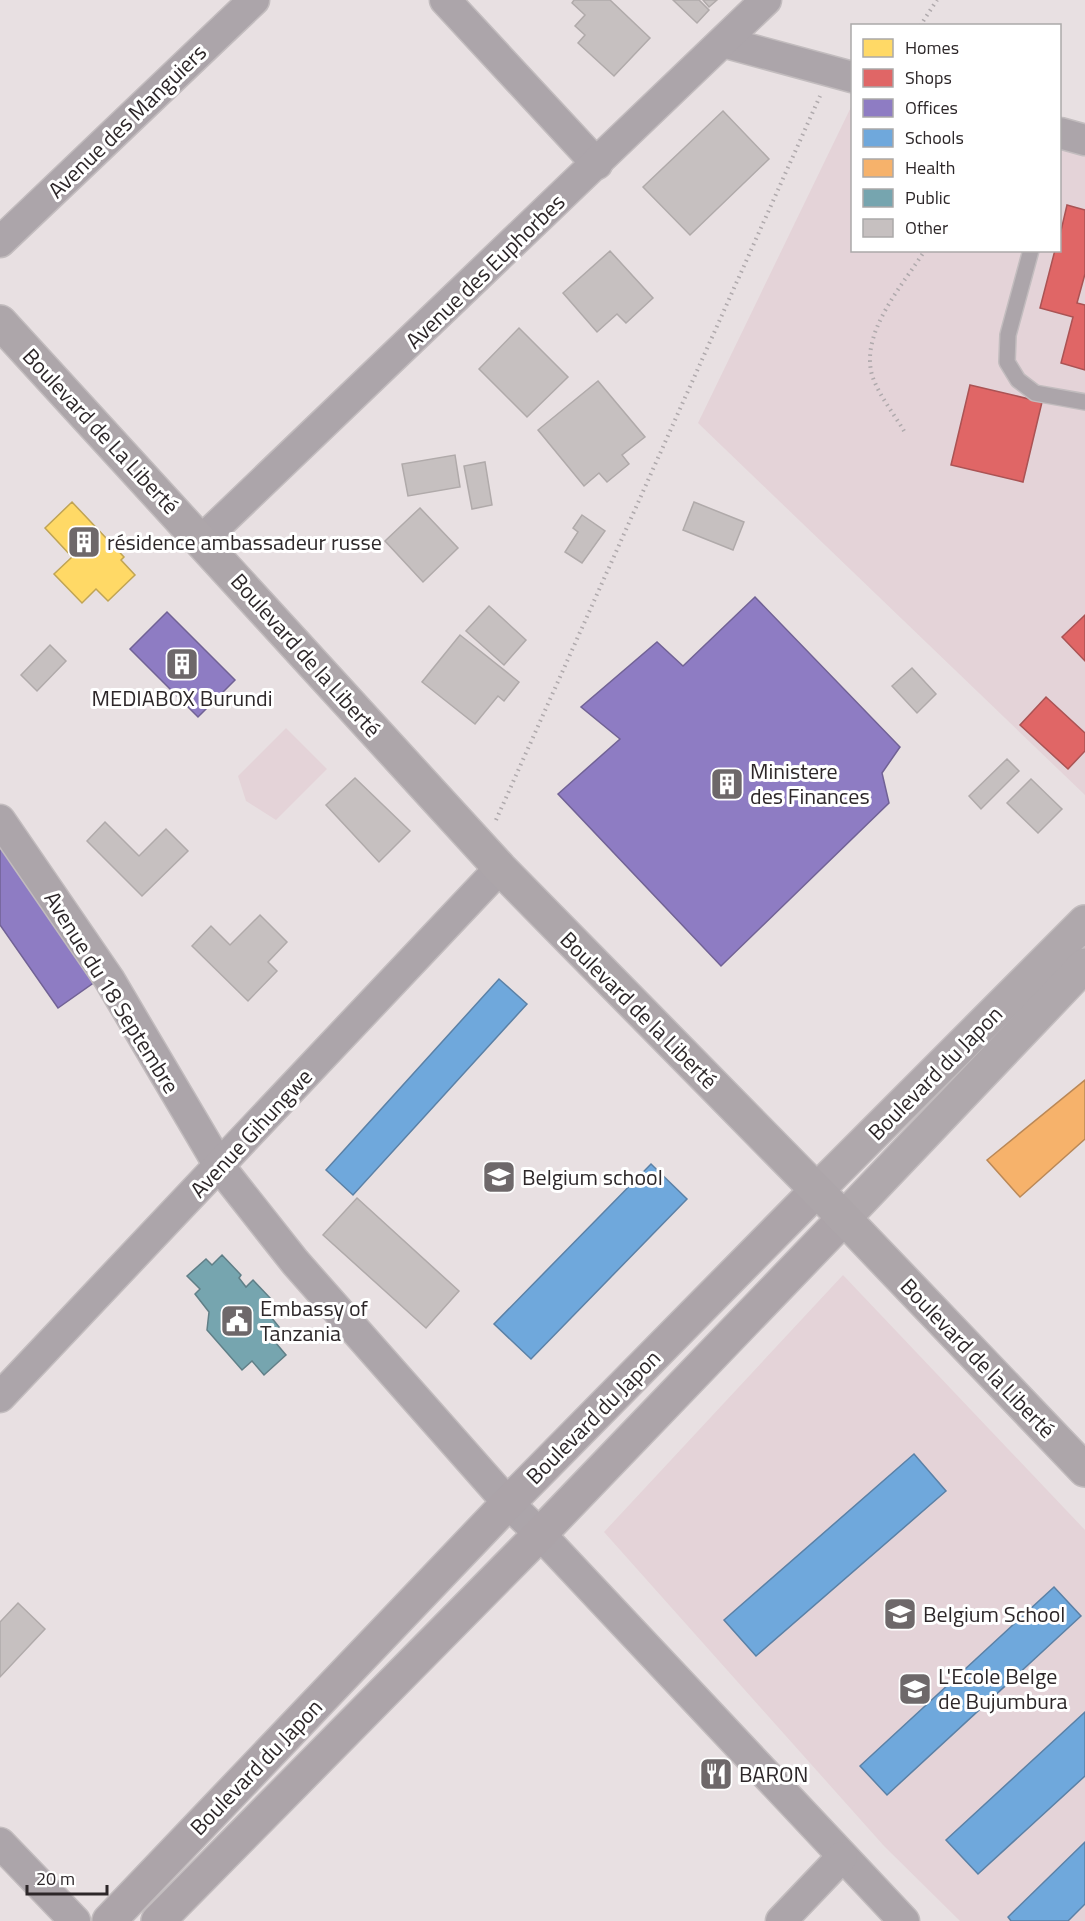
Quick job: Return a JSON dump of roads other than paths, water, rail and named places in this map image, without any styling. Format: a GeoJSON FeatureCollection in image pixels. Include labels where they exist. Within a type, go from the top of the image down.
{"type":"FeatureCollection","features":[{"type":"Feature","properties":{"kind":"highway","name":"Boulevard de La Liberté"},"geometry":{"type":"LineString","coordinates":[[0,322],[202,540]]}},
{"type":"Feature","properties":{"kind":"highway","name":"Boulevard de la Liberté"},"geometry":{"type":"LineString","coordinates":[[202,540],[491,859],[817,1190],[1085,1470]]}},
{"type":"Feature","properties":{"kind":"main road","name":"Boulevard du Japon"},"geometry":{"type":"LineString","coordinates":[[109,1921],[508,1503],[1085,922]]}},
{"type":"Feature","properties":{"kind":"main road","name":"Boulevard du Japon"},"geometry":{"type":"LineString","coordinates":[[158,1921],[540,1534],[1085,965]]}},
{"type":"Feature","properties":{"kind":"street","name":"Avenue des Manguiers"},"geometry":{"type":"LineString","coordinates":[[0,242],[254,0]]}},
{"type":"Feature","properties":{"kind":"street"},"geometry":{"type":"LineString","coordinates":[[445,0],[597,164]]}},
{"type":"Feature","properties":{"kind":"street","name":"Avenue des Euphorbes"},"geometry":{"type":"LineString","coordinates":[[202,540],[766,0]]}},
{"type":"Feature","properties":{"kind":"street"},"geometry":{"type":"LineString","coordinates":[[723,42],[842,74]]}},
{"type":"Feature","properties":{"kind":"street","name":"Avenue du 18 Septembre"},"geometry":{"type":"LineString","coordinates":[[0,820],[109,979],[220,1167],[295,1262],[508,1503],[540,1534],[904,1921]]}},
{"type":"Feature","properties":{"kind":"street","name":"Avenue Gihungwe"},"geometry":{"type":"LineString","coordinates":[[0,1397],[220,1167],[491,859]]}},
{"type":"Feature","properties":{"kind":"street"},"geometry":{"type":"LineString","coordinates":[[0,1844],[75,1921]]}},
{"type":"Feature","properties":{"kind":"street"},"geometry":{"type":"LineString","coordinates":[[781,1921],[842,1857]]}},
{"type":"Feature","properties":{"kind":"lane"},"geometry":{"type":"LineString","coordinates":[[1030,252],[1008,335],[1006,362],[1018,380],[1035,393],[1085,402]]}},
{"type":"Feature","properties":{"kind":"place","name":"résidence ambassadeur russe"},"geometry":{"type":"Point","coordinates":[84,542]}},
{"type":"Feature","properties":{"kind":"place","name":"MEDIABOX Burundi"},"geometry":{"type":"Point","coordinates":[182,664]}},
{"type":"Feature","properties":{"kind":"place","name":"Ministere des Finances"},"geometry":{"type":"Point","coordinates":[727,784]}},
{"type":"Feature","properties":{"kind":"place","name":"Belgium school"},"geometry":{"type":"Point","coordinates":[499,1177]}},
{"type":"Feature","properties":{"kind":"place","name":"Embassy of Tanzania"},"geometry":{"type":"Point","coordinates":[237,1321]}},
{"type":"Feature","properties":{"kind":"place","name":"Belgium School"},"geometry":{"type":"Point","coordinates":[900,1614]}},
{"type":"Feature","properties":{"kind":"place","name":"L'Ecole Belge de Bujumbura"},"geometry":{"type":"Point","coordinates":[915,1689]}},
{"type":"Feature","properties":{"kind":"place","name":"BARON"},"geometry":{"type":"Point","coordinates":[716,1774]}}]}
